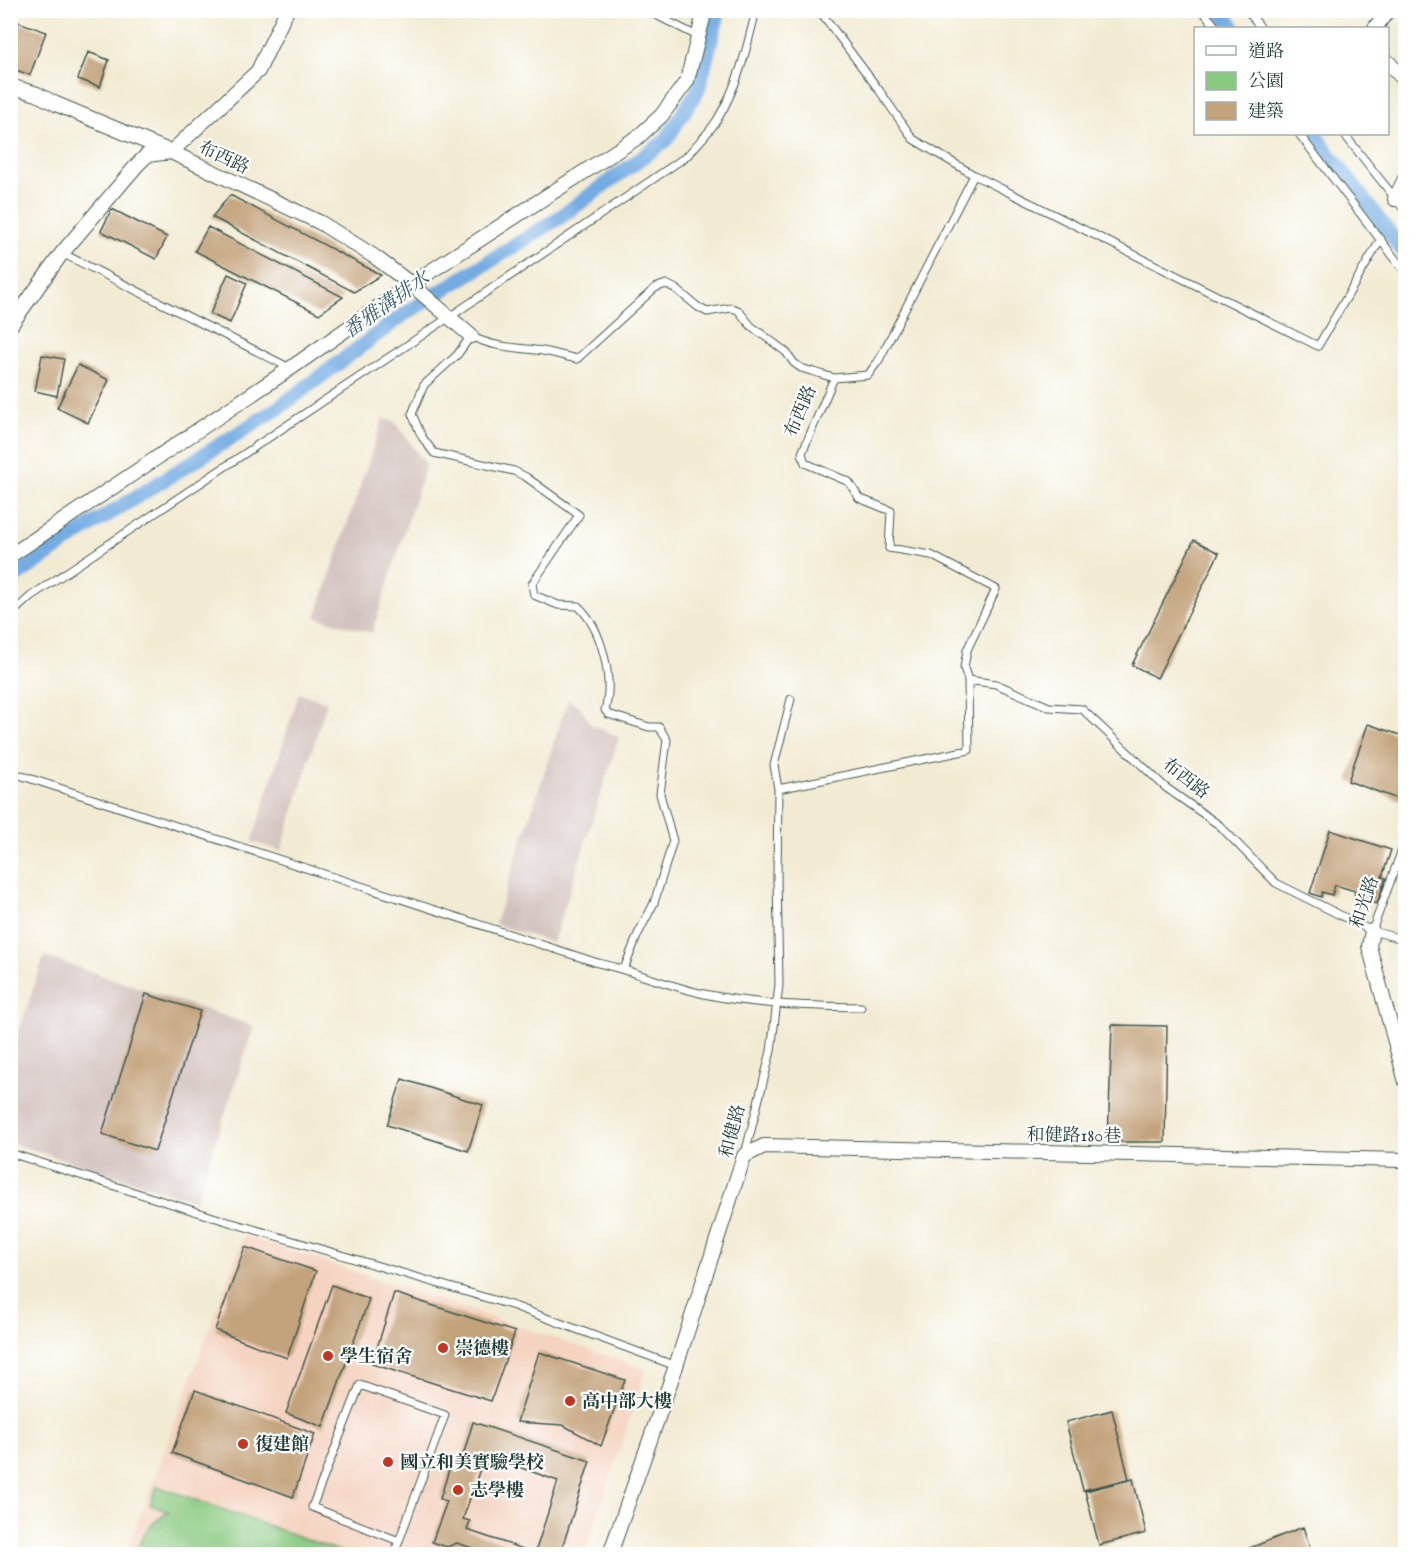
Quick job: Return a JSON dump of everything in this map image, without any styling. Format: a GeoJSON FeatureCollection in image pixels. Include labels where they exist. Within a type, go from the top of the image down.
{"type":"FeatureCollection","features":[{"type":"Feature","properties":{"kind":"street"},"geometry":{"type":"LineString","coordinates":[[13,320],[62,253],[147,155],[171,152],[258,71],[287,10]]}},
{"type":"Feature","properties":{"kind":"street"},"geometry":{"type":"LineString","coordinates":[[10,556],[638,136],[661,116],[687,81],[695,34],[705,10]]}},
{"type":"Feature","properties":{"kind":"street"},"geometry":{"type":"LineString","coordinates":[[1376,27],[1388,10]]}},
{"type":"Feature","properties":{"kind":"street"},"geometry":{"type":"LineString","coordinates":[[1389,63],[1406,82]]}},
{"type":"Feature","properties":{"kind":"street","name":"布西路"},"geometry":{"type":"LineString","coordinates":[[10,86],[37,94],[171,152],[321,223],[375,257],[415,287],[471,336]]}},
{"type":"Feature","properties":{"kind":"street"},"geometry":{"type":"LineString","coordinates":[[1395,199],[1406,177]]}},
{"type":"Feature","properties":{"kind":"street","name":"和光路"},"geometry":{"type":"LineString","coordinates":[[1372,931],[1369,946],[1406,1082]]}},
{"type":"Feature","properties":{"kind":"street","name":"和健路180巷"},"geometry":{"type":"LineString","coordinates":[[744,1156],[764,1146],[1406,1160]]}},
{"type":"Feature","properties":{"kind":"street","name":"和健路"},"geometry":{"type":"LineString","coordinates":[[610,1554],[676,1366],[744,1156]]}},
{"type":"Feature","properties":{"kind":"lane"},"geometry":{"type":"LineString","coordinates":[[646,10],[695,34]]}},
{"type":"Feature","properties":{"kind":"lane"},"geometry":{"type":"LineString","coordinates":[[10,615],[31,596],[445,315],[687,156],[716,122],[728,98],[744,62],[756,10]]}},
{"type":"Feature","properties":{"kind":"lane"},"geometry":{"type":"LineString","coordinates":[[819,10],[873,81],[913,139],[974,175],[1318,346],[1381,239]]}},
{"type":"Feature","properties":{"kind":"lane"},"geometry":{"type":"LineString","coordinates":[[1202,10],[1216,27]]}},
{"type":"Feature","properties":{"kind":"lane"},"geometry":{"type":"LineString","coordinates":[[1247,10],[1260,27]]}},
{"type":"Feature","properties":{"kind":"lane"},"geometry":{"type":"LineString","coordinates":[[1300,135],[1406,273]]}},
{"type":"Feature","properties":{"kind":"lane"},"geometry":{"type":"LineString","coordinates":[[1345,135],[1406,212]]}},
{"type":"Feature","properties":{"kind":"lane","name":"布西路"},"geometry":{"type":"LineString","coordinates":[[471,336],[483,342],[507,348],[538,350],[577,359],[656,288],[666,284],[676,288],[707,312],[731,308],[738,310],[751,326],[786,352],[794,363],[806,370],[834,378],[868,375],[879,360],[974,175]]}},
{"type":"Feature","properties":{"kind":"lane"},"geometry":{"type":"LineString","coordinates":[[62,253],[291,368]]}},
{"type":"Feature","properties":{"kind":"lane"},"geometry":{"type":"LineString","coordinates":[[471,336],[457,356],[424,385],[412,414],[422,437],[434,453],[514,471],[579,515],[532,584],[534,596],[558,605],[579,606],[587,614],[595,626],[608,673],[609,697],[605,710],[608,714],[649,727],[659,727],[667,740],[660,794],[673,841],[654,903],[624,969]]}},
{"type":"Feature","properties":{"kind":"lane","name":"布西路"},"geometry":{"type":"LineString","coordinates":[[778,789],[969,750],[968,681],[964,668],[967,650],[996,589],[931,555],[889,548],[891,511],[859,498],[849,482],[805,464],[802,453],[834,378]]}},
{"type":"Feature","properties":{"kind":"lane","name":"布西路"},"geometry":{"type":"LineString","coordinates":[[968,681],[996,684],[1049,707],[1082,709],[1165,787],[1220,825],[1276,883],[1372,931],[1406,940]]}},
{"type":"Feature","properties":{"kind":"lane","name":"和健路"},"geometry":{"type":"LineString","coordinates":[[744,1156],[771,1051],[777,1005],[779,985],[778,789],[774,765],[791,699]]}},
{"type":"Feature","properties":{"kind":"lane"},"geometry":{"type":"LineString","coordinates":[[10,772],[598,963],[703,994],[777,1005],[861,1007]]}},
{"type":"Feature","properties":{"kind":"lane","name":"和光路"},"geometry":{"type":"LineString","coordinates":[[1372,931],[1406,839]]}},
{"type":"Feature","properties":{"kind":"lane"},"geometry":{"type":"LineString","coordinates":[[10,1154],[229,1222],[514,1306],[676,1366]]}},
{"type":"Feature","properties":{"kind":"lane"},"geometry":{"type":"LineString","coordinates":[[394,1554],[399,1541],[445,1415],[360,1385],[312,1507],[399,1541]]}},
{"type":"Feature","properties":{"kind":"shaded area"},"geometry":{"type":"Polygon","coordinates":[[[383,418],[395,422],[426,464],[372,633],[316,617],[383,418]]]}},
{"type":"Feature","properties":{"kind":"shaded area"},"geometry":{"type":"Polygon","coordinates":[[[299,693],[327,702],[281,851],[252,842],[299,693]]]}},
{"type":"Feature","properties":{"kind":"shaded area"},"geometry":{"type":"Polygon","coordinates":[[[568,699],[581,707],[590,724],[619,737],[553,943],[495,924],[568,699]]]}},
{"type":"Feature","properties":{"kind":"shaded area"},"geometry":{"type":"Polygon","coordinates":[[[44,956],[254,1026],[196,1201],[11,1143],[11,1055],[44,956]]]}},
{"type":"Feature","properties":{"kind":"shaded area","name":"國立和美實驗學校"},"geometry":{"type":"Polygon","coordinates":[[[244,1235],[646,1369],[585,1554],[126,1554],[244,1235]]]}},
{"type":"Feature","properties":{"kind":"green space"},"geometry":{"type":"Polygon","coordinates":[[[157,1486],[348,1554],[136,1554],[148,1529],[170,1512],[150,1505],[157,1486]]]}},
{"type":"Feature","properties":{"kind":"building"},"geometry":{"type":"Polygon","coordinates":[[[663,10],[681,10],[679,16],[663,10]]]}},
{"type":"Feature","properties":{"kind":"building"},"geometry":{"type":"Polygon","coordinates":[[[10,19],[46,32],[30,75],[10,68],[10,19]]]}},
{"type":"Feature","properties":{"kind":"building"},"geometry":{"type":"Polygon","coordinates":[[[88,52],[109,60],[100,87],[78,79],[88,52]]]}},
{"type":"Feature","properties":{"kind":"building"},"geometry":{"type":"Polygon","coordinates":[[[230,195],[381,275],[354,292],[212,217],[230,195]]]}},
{"type":"Feature","properties":{"kind":"building"},"geometry":{"type":"Polygon","coordinates":[[[112,209],[167,237],[156,259],[101,231],[112,209]]]}},
{"type":"Feature","properties":{"kind":"building"},"geometry":{"type":"Polygon","coordinates":[[[208,227],[343,297],[319,314],[195,251],[208,227]]]}},
{"type":"Feature","properties":{"kind":"building"},"geometry":{"type":"Polygon","coordinates":[[[228,274],[247,283],[230,323],[210,314],[228,274]]]}},
{"type":"Feature","properties":{"kind":"building"},"geometry":{"type":"Polygon","coordinates":[[[42,355],[64,359],[57,396],[35,391],[42,355]]]}},
{"type":"Feature","properties":{"kind":"building"},"geometry":{"type":"Polygon","coordinates":[[[78,365],[109,380],[88,423],[57,408],[78,365]]]}},
{"type":"Feature","properties":{"kind":"building"},"geometry":{"type":"Polygon","coordinates":[[[1194,540],[1219,553],[1157,678],[1132,665],[1194,540]]]}},
{"type":"Feature","properties":{"kind":"building"},"geometry":{"type":"Polygon","coordinates":[[[1368,724],[1406,737],[1406,802],[1348,781],[1368,724]]]}},
{"type":"Feature","properties":{"kind":"building"},"geometry":{"type":"Polygon","coordinates":[[[1330,830],[1391,850],[1382,877],[1386,878],[1377,904],[1354,897],[1355,891],[1335,885],[1332,895],[1322,892],[1321,897],[1310,893],[1330,830]]]}},
{"type":"Feature","properties":{"kind":"building"},"geometry":{"type":"Polygon","coordinates":[[[146,994],[200,1011],[155,1151],[102,1134],[146,994]]]}},
{"type":"Feature","properties":{"kind":"building"},"geometry":{"type":"Polygon","coordinates":[[[1112,1025],[1167,1026],[1165,1142],[1108,1142],[1112,1025]]]}},
{"type":"Feature","properties":{"kind":"building"},"geometry":{"type":"Polygon","coordinates":[[[402,1079],[483,1105],[468,1151],[387,1125],[402,1079]]]}},
{"type":"Feature","properties":{"kind":"building"},"geometry":{"type":"Polygon","coordinates":[[[245,1247],[316,1271],[287,1358],[215,1330],[245,1247]]]}},
{"type":"Feature","properties":{"kind":"building","name":"學生宿舍"},"geometry":{"type":"Polygon","coordinates":[[[332,1285],[369,1299],[323,1427],[286,1413],[332,1285]]]}},
{"type":"Feature","properties":{"kind":"building","name":"崇德樓"},"geometry":{"type":"Polygon","coordinates":[[[394,1293],[515,1332],[491,1401],[372,1364],[394,1293]]]}},
{"type":"Feature","properties":{"kind":"building","name":"高中部大樓"},"geometry":{"type":"Polygon","coordinates":[[[539,1352],[625,1380],[601,1446],[563,1425],[517,1422],[539,1352]]]}},
{"type":"Feature","properties":{"kind":"building","name":"復建館"},"geometry":{"type":"Polygon","coordinates":[[[195,1390],[315,1434],[293,1497],[172,1453],[195,1390]]]}},
{"type":"Feature","properties":{"kind":"building"},"geometry":{"type":"Polygon","coordinates":[[[1112,1410],[1129,1479],[1083,1490],[1066,1422],[1112,1410]]]}},
{"type":"Feature","properties":{"kind":"building","name":"志學樓"},"geometry":{"type":"Polygon","coordinates":[[[473,1422],[590,1461],[560,1554],[491,1554],[457,1543],[447,1547],[432,1542],[447,1501],[440,1499],[451,1463],[460,1466],[473,1422]],[[491,1457],[489,1465],[482,1463],[463,1519],[470,1521],[467,1530],[535,1553],[558,1481],[491,1457]]]}},
{"type":"Feature","properties":{"kind":"building"},"geometry":{"type":"Polygon","coordinates":[[[1133,1479],[1146,1533],[1099,1545],[1085,1491],[1133,1479]]]}},
{"type":"Feature","properties":{"kind":"building"},"geometry":{"type":"Polygon","coordinates":[[[1303,1527],[1312,1554],[1235,1554],[1303,1527]]]}},
{"type":"Feature","properties":{"kind":"building"},"geometry":{"type":"Polygon","coordinates":[[[434,1548],[453,1554],[432,1554],[434,1548]]]}},
{"type":"Feature","properties":{"kind":"waterway","name":"番雅溝排水"},"geometry":{"type":"LineString","coordinates":[[10,580],[90,526],[277,409],[403,315],[559,218],[665,141],[698,90],[719,10]]}},
{"type":"Feature","properties":{"kind":"waterway"},"geometry":{"type":"LineString","coordinates":[[1219,10],[1233,27]]}},
{"type":"Feature","properties":{"kind":"waterway"},"geometry":{"type":"LineString","coordinates":[[1315,135],[1406,255]]}},
{"type":"Feature","properties":{"kind":"place","name":"崇德樓"},"geometry":{"type":"Point","coordinates":[443,1348]}},
{"type":"Feature","properties":{"kind":"place","name":"學生宿舍"},"geometry":{"type":"Point","coordinates":[328,1356]}},
{"type":"Feature","properties":{"kind":"place","name":"高中部大樓"},"geometry":{"type":"Point","coordinates":[570,1401]}},
{"type":"Feature","properties":{"kind":"place","name":"復建館"},"geometry":{"type":"Point","coordinates":[243,1444]}},
{"type":"Feature","properties":{"kind":"place","name":"國立和美實驗學校"},"geometry":{"type":"Point","coordinates":[388,1462]}},
{"type":"Feature","properties":{"kind":"place","name":"志學樓"},"geometry":{"type":"Point","coordinates":[458,1490]}}]}
